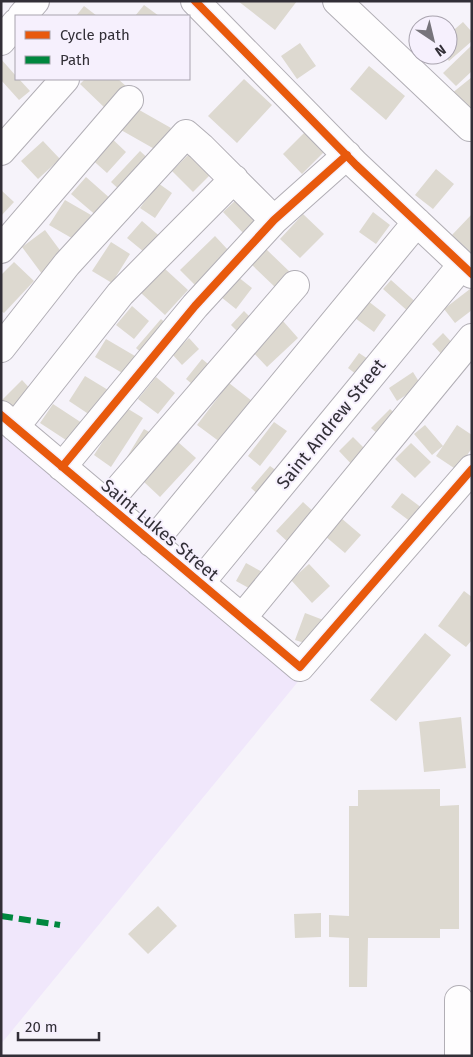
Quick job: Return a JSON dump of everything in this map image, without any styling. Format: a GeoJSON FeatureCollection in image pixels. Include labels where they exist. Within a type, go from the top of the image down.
{"type":"FeatureCollection","features":[{"type":"Feature","properties":{"kind":"street"},"geometry":{"type":"LineString","coordinates":[[23,15],[35,1]]}},
{"type":"Feature","properties":{"kind":"street"},"geometry":{"type":"LineString","coordinates":[[195,1],[347,155],[467,269]]}},
{"type":"Feature","properties":{"kind":"street"},"geometry":{"type":"LineString","coordinates":[[337,1],[470,127]]}},
{"type":"Feature","properties":{"kind":"street"},"geometry":{"type":"LineString","coordinates":[[1,41],[15,24]]}},
{"type":"Feature","properties":{"kind":"street"},"geometry":{"type":"LineString","coordinates":[[1,151],[64,80]]}},
{"type":"Feature","properties":{"kind":"street"},"geometry":{"type":"LineString","coordinates":[[1,249],[129,100]]}},
{"type":"Feature","properties":{"kind":"street"},"geometry":{"type":"LineString","coordinates":[[1,348],[67,264],[186,134],[274,220]]}},
{"type":"Feature","properties":{"kind":"street"},"geometry":{"type":"LineString","coordinates":[[62,467],[195,306],[274,220],[347,155]]}},
{"type":"Feature","properties":{"kind":"street"},"geometry":{"type":"LineString","coordinates":[[8,421],[120,294],[234,179]]}},
{"type":"Feature","properties":{"kind":"street"},"geometry":{"type":"LineString","coordinates":[[152,543],[417,222]]}},
{"type":"Feature","properties":{"kind":"street","name":"Saint Andrew Street"},"geometry":{"type":"LineString","coordinates":[[200,583],[467,269]]}},
{"type":"Feature","properties":{"kind":"street"},"geometry":{"type":"LineString","coordinates":[[106,504],[295,284]]}},
{"type":"Feature","properties":{"kind":"street"},"geometry":{"type":"LineString","coordinates":[[242,618],[472,338]]}},
{"type":"Feature","properties":{"kind":"street","name":"Saint Lukes Street"},"geometry":{"type":"LineString","coordinates":[[8,421],[300,667],[472,469]]}},
{"type":"Feature","properties":{"kind":"street"},"geometry":{"type":"LineString","coordinates":[[458,1000],[459,1056]]}},
{"type":"Feature","properties":{"kind":"shaded area"},"geometry":{"type":"Polygon","coordinates":[[[1,431],[301,678],[1,1044],[1,431]]]}},
{"type":"Feature","properties":{"kind":"building"},"geometry":{"type":"Polygon","coordinates":[[[238,1],[297,1],[275,30],[238,1]]]}},
{"type":"Feature","properties":{"kind":"building"},"geometry":{"type":"Polygon","coordinates":[[[144,5],[158,15],[136,15],[144,5]]]}},
{"type":"Feature","properties":{"kind":"building"},"geometry":{"type":"Polygon","coordinates":[[[84,6],[96,15],[77,15],[84,6]]]}},
{"type":"Feature","properties":{"kind":"building"},"geometry":{"type":"Polygon","coordinates":[[[463,22],[472,32],[472,41],[458,53],[458,26],[463,22]]]}},
{"type":"Feature","properties":{"kind":"building"},"geometry":{"type":"Polygon","coordinates":[[[300,43],[316,66],[297,79],[281,56],[300,43]]]}},
{"type":"Feature","properties":{"kind":"building"},"geometry":{"type":"Polygon","coordinates":[[[472,45],[472,71],[456,86],[443,73],[451,65],[458,65],[458,59],[472,45]]]}},
{"type":"Feature","properties":{"kind":"building"},"geometry":{"type":"Polygon","coordinates":[[[1,59],[15,75],[15,80],[20,80],[30,91],[19,100],[1,80],[1,59]]]}},
{"type":"Feature","properties":{"kind":"building"},"geometry":{"type":"Polygon","coordinates":[[[369,66],[405,96],[386,120],[350,89],[369,66]]]}},
{"type":"Feature","properties":{"kind":"building"},"geometry":{"type":"Polygon","coordinates":[[[472,77],[472,106],[469,109],[451,94],[472,77]]]}},
{"type":"Feature","properties":{"kind":"building"},"geometry":{"type":"Polygon","coordinates":[[[244,79],[272,105],[237,143],[208,116],[244,79]]]}},
{"type":"Feature","properties":{"kind":"building"},"geometry":{"type":"Polygon","coordinates":[[[84,80],[119,80],[127,87],[106,109],[80,84],[84,80]]]}},
{"type":"Feature","properties":{"kind":"building"},"geometry":{"type":"Polygon","coordinates":[[[134,107],[171,128],[158,151],[121,130],[134,107]]]}},
{"type":"Feature","properties":{"kind":"building"},"geometry":{"type":"Polygon","coordinates":[[[308,129],[328,148],[302,174],[283,154],[308,129]]]}},
{"type":"Feature","properties":{"kind":"building"},"geometry":{"type":"Polygon","coordinates":[[[107,134],[126,152],[107,173],[88,156],[107,134]]]}},
{"type":"Feature","properties":{"kind":"building"},"geometry":{"type":"Polygon","coordinates":[[[43,141],[60,159],[38,179],[21,161],[43,141]]]}},
{"type":"Feature","properties":{"kind":"building"},"geometry":{"type":"Polygon","coordinates":[[[193,150],[214,171],[193,192],[172,171],[193,150]]]}},
{"type":"Feature","properties":{"kind":"building"},"geometry":{"type":"Polygon","coordinates":[[[140,151],[152,162],[123,193],[111,182],[140,151]]]}},
{"type":"Feature","properties":{"kind":"building"},"geometry":{"type":"Polygon","coordinates":[[[436,169],[454,184],[433,209],[415,195],[436,169]]]}},
{"type":"Feature","properties":{"kind":"building"},"geometry":{"type":"Polygon","coordinates":[[[86,177],[112,200],[98,217],[71,194],[86,177]]]}},
{"type":"Feature","properties":{"kind":"building"},"geometry":{"type":"Polygon","coordinates":[[[158,183],[172,193],[155,218],[140,208],[158,183]]]}},
{"type":"Feature","properties":{"kind":"building"},"geometry":{"type":"Polygon","coordinates":[[[1,190],[14,202],[1,216],[1,190]]]}},
{"type":"Feature","properties":{"kind":"building"},"geometry":{"type":"Polygon","coordinates":[[[238,198],[260,221],[245,235],[223,212],[238,198]]]}},
{"type":"Feature","properties":{"kind":"building"},"geometry":{"type":"Polygon","coordinates":[[[65,200],[91,215],[75,240],[49,225],[65,200]]]}},
{"type":"Feature","properties":{"kind":"building"},"geometry":{"type":"Polygon","coordinates":[[[373,212],[390,225],[376,244],[359,232],[373,212]]]}},
{"type":"Feature","properties":{"kind":"building"},"geometry":{"type":"Polygon","coordinates":[[[303,214],[324,234],[300,258],[280,239],[303,214]]]}},
{"type":"Feature","properties":{"kind":"building"},"geometry":{"type":"Polygon","coordinates":[[[472,214],[472,254],[452,235],[472,214]]]}},
{"type":"Feature","properties":{"kind":"building"},"geometry":{"type":"Polygon","coordinates":[[[142,221],[163,239],[149,256],[127,238],[142,221]]]}},
{"type":"Feature","properties":{"kind":"building"},"geometry":{"type":"Polygon","coordinates":[[[45,230],[65,257],[42,274],[22,247],[45,230]]]}},
{"type":"Feature","properties":{"kind":"building"},"geometry":{"type":"Polygon","coordinates":[[[215,236],[229,251],[195,285],[180,270],[215,236]]]}},
{"type":"Feature","properties":{"kind":"building"},"geometry":{"type":"Polygon","coordinates":[[[111,242],[130,254],[112,283],[92,271],[111,242]]]}},
{"type":"Feature","properties":{"kind":"building"},"geometry":{"type":"Polygon","coordinates":[[[266,249],[292,274],[277,289],[251,264],[266,249]]]}},
{"type":"Feature","properties":{"kind":"building"},"geometry":{"type":"Polygon","coordinates":[[[14,262],[34,281],[4,313],[1,311],[1,275],[14,262]]]}},
{"type":"Feature","properties":{"kind":"building"},"geometry":{"type":"Polygon","coordinates":[[[164,268],[188,290],[165,315],[141,293],[164,268]]]}},
{"type":"Feature","properties":{"kind":"building"},"geometry":{"type":"Polygon","coordinates":[[[233,273],[252,288],[236,309],[216,293],[233,273]]]}},
{"type":"Feature","properties":{"kind":"building"},"geometry":{"type":"Polygon","coordinates":[[[391,280],[419,305],[411,314],[383,289],[391,280]]]}},
{"type":"Feature","properties":{"kind":"building"},"geometry":{"type":"Polygon","coordinates":[[[470,289],[472,290],[472,310],[455,323],[444,309],[470,289]]]}},
{"type":"Feature","properties":{"kind":"building"},"geometry":{"type":"Polygon","coordinates":[[[368,301],[386,315],[374,332],[355,318],[368,301]]]}},
{"type":"Feature","properties":{"kind":"building"},"geometry":{"type":"Polygon","coordinates":[[[132,306],[149,321],[134,339],[116,325],[132,306]]]}},
{"type":"Feature","properties":{"kind":"building"},"geometry":{"type":"Polygon","coordinates":[[[244,311],[254,321],[241,335],[231,325],[244,311]]]}},
{"type":"Feature","properties":{"kind":"building"},"geometry":{"type":"Polygon","coordinates":[[[161,319],[171,328],[146,357],[136,348],[161,319]]]}},
{"type":"Feature","properties":{"kind":"building"},"geometry":{"type":"Polygon","coordinates":[[[283,321],[298,338],[267,367],[251,350],[283,321]]]}},
{"type":"Feature","properties":{"kind":"building"},"geometry":{"type":"Polygon","coordinates":[[[443,333],[456,347],[445,358],[432,344],[443,333]]]}},
{"type":"Feature","properties":{"kind":"building"},"geometry":{"type":"Polygon","coordinates":[[[189,338],[199,349],[182,365],[172,354],[189,338]]]}},
{"type":"Feature","properties":{"kind":"building"},"geometry":{"type":"Polygon","coordinates":[[[106,339],[135,356],[124,374],[95,357],[106,339]]]}},
{"type":"Feature","properties":{"kind":"building"},"geometry":{"type":"Polygon","coordinates":[[[359,353],[368,359],[356,374],[348,368],[359,353]]]}},
{"type":"Feature","properties":{"kind":"building"},"geometry":{"type":"Polygon","coordinates":[[[202,359],[213,368],[197,388],[186,379],[202,359]]]}},
{"type":"Feature","properties":{"kind":"building"},"geometry":{"type":"Polygon","coordinates":[[[413,372],[421,385],[397,401],[389,388],[413,372]]]}},
{"type":"Feature","properties":{"kind":"building"},"geometry":{"type":"Polygon","coordinates":[[[85,376],[113,393],[96,419],[69,401],[85,376]]]}},
{"type":"Feature","properties":{"kind":"building"},"geometry":{"type":"Polygon","coordinates":[[[156,377],[175,393],[158,414],[138,399],[156,377]]]}},
{"type":"Feature","properties":{"kind":"building"},"geometry":{"type":"Polygon","coordinates":[[[22,380],[35,394],[14,413],[2,400],[22,380]]]}},
{"type":"Feature","properties":{"kind":"building"},"geometry":{"type":"Polygon","coordinates":[[[229,383],[252,401],[220,442],[197,425],[229,383]]]}},
{"type":"Feature","properties":{"kind":"building"},"geometry":{"type":"Polygon","coordinates":[[[53,404],[82,423],[69,442],[40,423],[53,404]]]}},
{"type":"Feature","properties":{"kind":"building"},"geometry":{"type":"Polygon","coordinates":[[[125,407],[143,418],[111,467],[94,455],[125,407]]]}},
{"type":"Feature","properties":{"kind":"building"},"geometry":{"type":"Polygon","coordinates":[[[390,409],[399,417],[380,436],[371,428],[390,409]]]}},
{"type":"Feature","properties":{"kind":"building"},"geometry":{"type":"Polygon","coordinates":[[[274,422],[287,431],[260,466],[248,456],[274,422]]]}},
{"type":"Feature","properties":{"kind":"building"},"geometry":{"type":"Polygon","coordinates":[[[425,425],[443,446],[432,455],[414,434],[425,425]]]}},
{"type":"Feature","properties":{"kind":"building"},"geometry":{"type":"Polygon","coordinates":[[[457,425],[472,435],[472,448],[457,470],[436,456],[457,425]]]}},
{"type":"Feature","properties":{"kind":"building"},"geometry":{"type":"Polygon","coordinates":[[[144,429],[151,433],[134,461],[127,457],[144,429]]]}},
{"type":"Feature","properties":{"kind":"building"},"geometry":{"type":"Polygon","coordinates":[[[353,437],[369,453],[355,468],[339,451],[353,437]]]}},
{"type":"Feature","properties":{"kind":"building"},"geometry":{"type":"Polygon","coordinates":[[[178,442],[196,458],[160,497],[143,481],[178,442]]]}},
{"type":"Feature","properties":{"kind":"building"},"geometry":{"type":"Polygon","coordinates":[[[411,443],[431,462],[415,478],[395,459],[411,443]]]}},
{"type":"Feature","properties":{"kind":"building"},"geometry":{"type":"Polygon","coordinates":[[[270,466],[281,474],[262,498],[251,488],[270,466]]]}},
{"type":"Feature","properties":{"kind":"building"},"geometry":{"type":"Polygon","coordinates":[[[402,493],[422,508],[411,522],[391,507],[402,493]]]}},
{"type":"Feature","properties":{"kind":"building"},"geometry":{"type":"Polygon","coordinates":[[[303,502],[316,514],[289,543],[276,531],[303,502]]]}},
{"type":"Feature","properties":{"kind":"building"},"geometry":{"type":"Polygon","coordinates":[[[341,518],[361,535],[345,553],[325,536],[341,518]]]}},
{"type":"Feature","properties":{"kind":"building"},"geometry":{"type":"Polygon","coordinates":[[[246,563],[266,574],[256,592],[236,581],[246,563]]]}},
{"type":"Feature","properties":{"kind":"building"},"geometry":{"type":"Polygon","coordinates":[[[309,564],[330,586],[312,603],[291,580],[309,564]]]}},
{"type":"Feature","properties":{"kind":"building"},"geometry":{"type":"Polygon","coordinates":[[[464,591],[472,597],[472,640],[466,647],[438,626],[464,591]]]}},
{"type":"Feature","properties":{"kind":"building"},"geometry":{"type":"Polygon","coordinates":[[[305,613],[326,621],[317,647],[295,640],[305,613]]]}},
{"type":"Feature","properties":{"kind":"building"},"geometry":{"type":"Polygon","coordinates":[[[425,633],[451,655],[396,721],[370,700],[425,633]]]}},
{"type":"Feature","properties":{"kind":"building"},"geometry":{"type":"Polygon","coordinates":[[[461,717],[466,768],[424,772],[419,722],[461,717]]]}},
{"type":"Feature","properties":{"kind":"building"},"geometry":{"type":"Polygon","coordinates":[[[440,789],[440,806],[459,805],[459,929],[440,929],[440,938],[368,938],[367,987],[349,987],[349,938],[329,937],[329,915],[349,916],[349,806],[358,806],[358,790],[440,789]]]}},
{"type":"Feature","properties":{"kind":"building"},"geometry":{"type":"Polygon","coordinates":[[[158,906],[177,926],[148,954],[128,934],[158,906]]]}},
{"type":"Feature","properties":{"kind":"building"},"geometry":{"type":"Polygon","coordinates":[[[321,913],[321,937],[295,938],[294,914],[321,913]]]}},
{"type":"Feature","properties":{"kind":"marked path"},"geometry":{"type":"LineString","coordinates":[[1,916],[60,925]]}},
{"type":"Feature","properties":{"kind":"cycle path"},"geometry":{"type":"LineString","coordinates":[[195,1],[356,165],[472,274]]}},
{"type":"Feature","properties":{"kind":"cycle path"},"geometry":{"type":"LineString","coordinates":[[62,467],[195,306],[274,220],[347,155]]}},
{"type":"Feature","properties":{"kind":"cycle path"},"geometry":{"type":"LineString","coordinates":[[1,415],[300,667],[472,469]]}}]}
